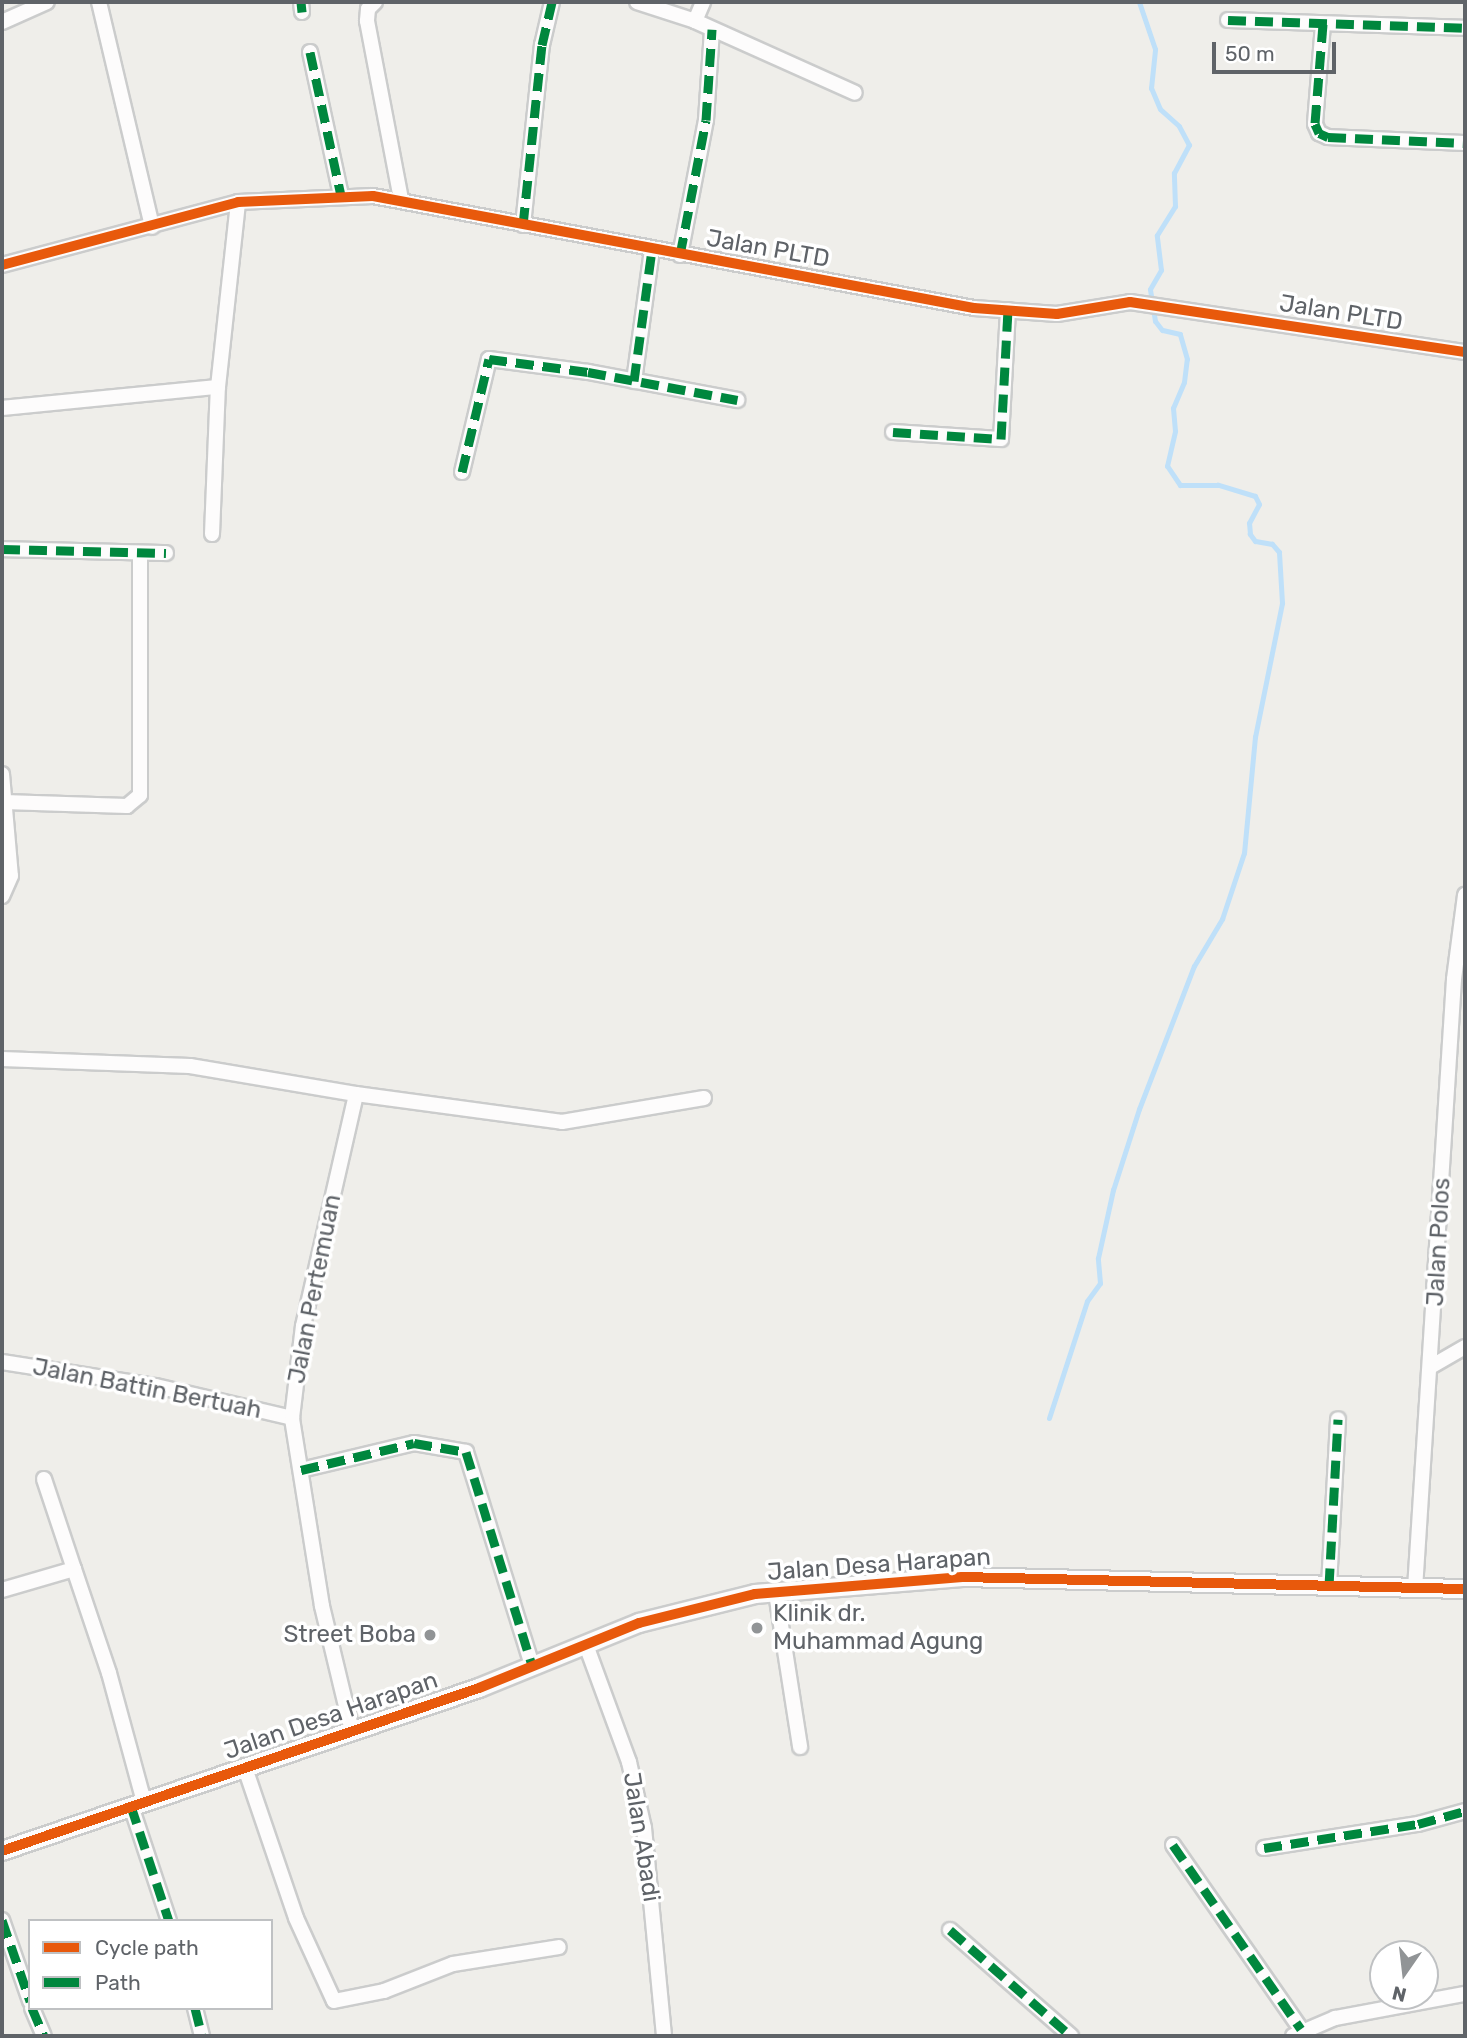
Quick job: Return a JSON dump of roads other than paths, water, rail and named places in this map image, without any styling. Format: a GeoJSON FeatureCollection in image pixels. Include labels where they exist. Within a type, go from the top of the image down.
{"type":"FeatureCollection","features":[{"type":"Feature","properties":{"kind":"street"},"geometry":{"type":"LineString","coordinates":[[2,22],[47,2]]}},
{"type":"Feature","properties":{"kind":"street"},"geometry":{"type":"LineString","coordinates":[[99,2],[152,227]]}},
{"type":"Feature","properties":{"kind":"street"},"geometry":{"type":"LineString","coordinates":[[375,2],[368,9],[367,21],[401,199]]}},
{"type":"Feature","properties":{"kind":"street"},"geometry":{"type":"LineString","coordinates":[[523,225],[542,45],[552,2]]}},
{"type":"Feature","properties":{"kind":"street"},"geometry":{"type":"LineString","coordinates":[[637,2],[712,29],[855,93]]}},
{"type":"Feature","properties":{"kind":"street"},"geometry":{"type":"LineString","coordinates":[[695,22],[703,2]]}},
{"type":"Feature","properties":{"kind":"street"},"geometry":{"type":"LineString","coordinates":[[1228,20],[1465,28]]}},
{"type":"Feature","properties":{"kind":"street"},"geometry":{"type":"LineString","coordinates":[[1324,24],[1315,124],[1319,133],[1328,137],[1465,144]]}},
{"type":"Feature","properties":{"kind":"street"},"geometry":{"type":"LineString","coordinates":[[680,255],[706,120],[712,29]]}},
{"type":"Feature","properties":{"kind":"street"},"geometry":{"type":"LineString","coordinates":[[310,52],[341,195]]}},
{"type":"Feature","properties":{"kind":"street","name":"Jalan PLTD"},"geometry":{"type":"LineString","coordinates":[[2,265],[238,202],[341,195],[401,199],[458,216],[523,225],[974,308],[1058,314],[1130,302],[1465,352]]}},
{"type":"Feature","properties":{"kind":"street"},"geometry":{"type":"LineString","coordinates":[[212,534],[218,387],[238,202]]}},
{"type":"Feature","properties":{"kind":"street"},"geometry":{"type":"LineString","coordinates":[[634,381],[652,249]]}},
{"type":"Feature","properties":{"kind":"street"},"geometry":{"type":"LineString","coordinates":[[892,432],[1001,439],[1008,310]]}},
{"type":"Feature","properties":{"kind":"street"},"geometry":{"type":"LineString","coordinates":[[462,472],[489,359],[737,400]]}},
{"type":"Feature","properties":{"kind":"street"},"geometry":{"type":"LineString","coordinates":[[2,408],[218,387]]}},
{"type":"Feature","properties":{"kind":"street"},"geometry":{"type":"LineString","coordinates":[[2,549],[166,554]]}},
{"type":"Feature","properties":{"kind":"street"},"geometry":{"type":"LineString","coordinates":[[4,802],[127,806],[140,795],[141,554]]}},
{"type":"Feature","properties":{"kind":"street"},"geometry":{"type":"LineString","coordinates":[[2,774],[11,876],[4,894]]}},
{"type":"Feature","properties":{"kind":"street","name":"Jalan Polos"},"geometry":{"type":"LineString","coordinates":[[1415,1589],[1432,1366],[1454,979],[1465,895]]}},
{"type":"Feature","properties":{"kind":"street"},"geometry":{"type":"LineString","coordinates":[[2,1059],[190,1066],[356,1094],[562,1122],[704,1098]]}},
{"type":"Feature","properties":{"kind":"street","name":"Jalan Pertemuan"},"geometry":{"type":"LineString","coordinates":[[352,1731],[322,1606],[292,1419],[303,1326],[356,1094]]}},
{"type":"Feature","properties":{"kind":"street"},"geometry":{"type":"LineString","coordinates":[[1432,1366],[1465,1348]]}},
{"type":"Feature","properties":{"kind":"street","name":"Jalan Battin Bertuah"},"geometry":{"type":"LineString","coordinates":[[2,1362],[156,1386],[292,1419]]}},
{"type":"Feature","properties":{"kind":"street"},"geometry":{"type":"LineString","coordinates":[[1329,1586],[1338,1419]]}},
{"type":"Feature","properties":{"kind":"street"},"geometry":{"type":"LineString","coordinates":[[301,1470],[414,1443],[466,1452],[532,1665]]}},
{"type":"Feature","properties":{"kind":"street"},"geometry":{"type":"LineString","coordinates":[[44,1479],[109,1673],[138,1804],[168,1919]]}},
{"type":"Feature","properties":{"kind":"street"},"geometry":{"type":"LineString","coordinates":[[2,1590],[74,1569]]}},
{"type":"Feature","properties":{"kind":"street","name":"Jalan Desa Harapan"},"geometry":{"type":"LineString","coordinates":[[2,1851],[352,1731],[639,1623],[755,1594],[962,1577],[1465,1588]]}},
{"type":"Feature","properties":{"kind":"street"},"geometry":{"type":"LineString","coordinates":[[776,1593],[800,1747]]}},
{"type":"Feature","properties":{"kind":"street","name":"Jalan Abadi"},"geometry":{"type":"LineString","coordinates":[[586,1645],[629,1762],[644,1828],[664,2036]]}},
{"type":"Feature","properties":{"kind":"street"},"geometry":{"type":"LineString","coordinates":[[245,1768],[296,1918],[334,2001],[384,1991],[453,1964],[559,1947]]}},
{"type":"Feature","properties":{"kind":"street"},"geometry":{"type":"LineString","coordinates":[[1264,1848],[1418,1824],[1465,1811]]}},
{"type":"Feature","properties":{"kind":"street"},"geometry":{"type":"LineString","coordinates":[[1173,1844],[1297,2033],[1335,2018],[1465,1994]]}},
{"type":"Feature","properties":{"kind":"street"},"geometry":{"type":"LineString","coordinates":[[2,1920],[28,1995]]}},
{"type":"Feature","properties":{"kind":"street"},"geometry":{"type":"LineString","coordinates":[[950,1930],[1071,2036]]}},
{"type":"Feature","properties":{"kind":"street"},"geometry":{"type":"LineString","coordinates":[[33,2010],[44,2036]]}},
{"type":"Feature","properties":{"kind":"street"},"geometry":{"type":"LineString","coordinates":[[196,2010],[202,2036]]}},
{"type":"Feature","properties":{"kind":"waterway"},"geometry":{"type":"LineString","coordinates":[[1049,1418],[1087,1301],[1100,1283],[1098,1258],[1113,1190],[1139,1109],[1194,966],[1222,919],[1244,853],[1255,737],[1282,603],[1279,552],[1272,544],[1255,541],[1250,534],[1249,523],[1259,504],[1255,496],[1218,485],[1180,485],[1167,466],[1175,431],[1173,408],[1184,382],[1187,359],[1180,334],[1162,330],[1155,321],[1150,289],[1161,270],[1157,235],[1175,206],[1174,173],[1189,145],[1179,126],[1160,109],[1151,88],[1155,49],[1139,2]]}},
{"type":"Feature","properties":{"kind":"place","name":"Klinik dr. Muhammad Agung"},"geometry":{"type":"Point","coordinates":[757,1628]}},
{"type":"Feature","properties":{"kind":"place","name":"Street Boba"},"geometry":{"type":"Point","coordinates":[430,1635]}}]}
